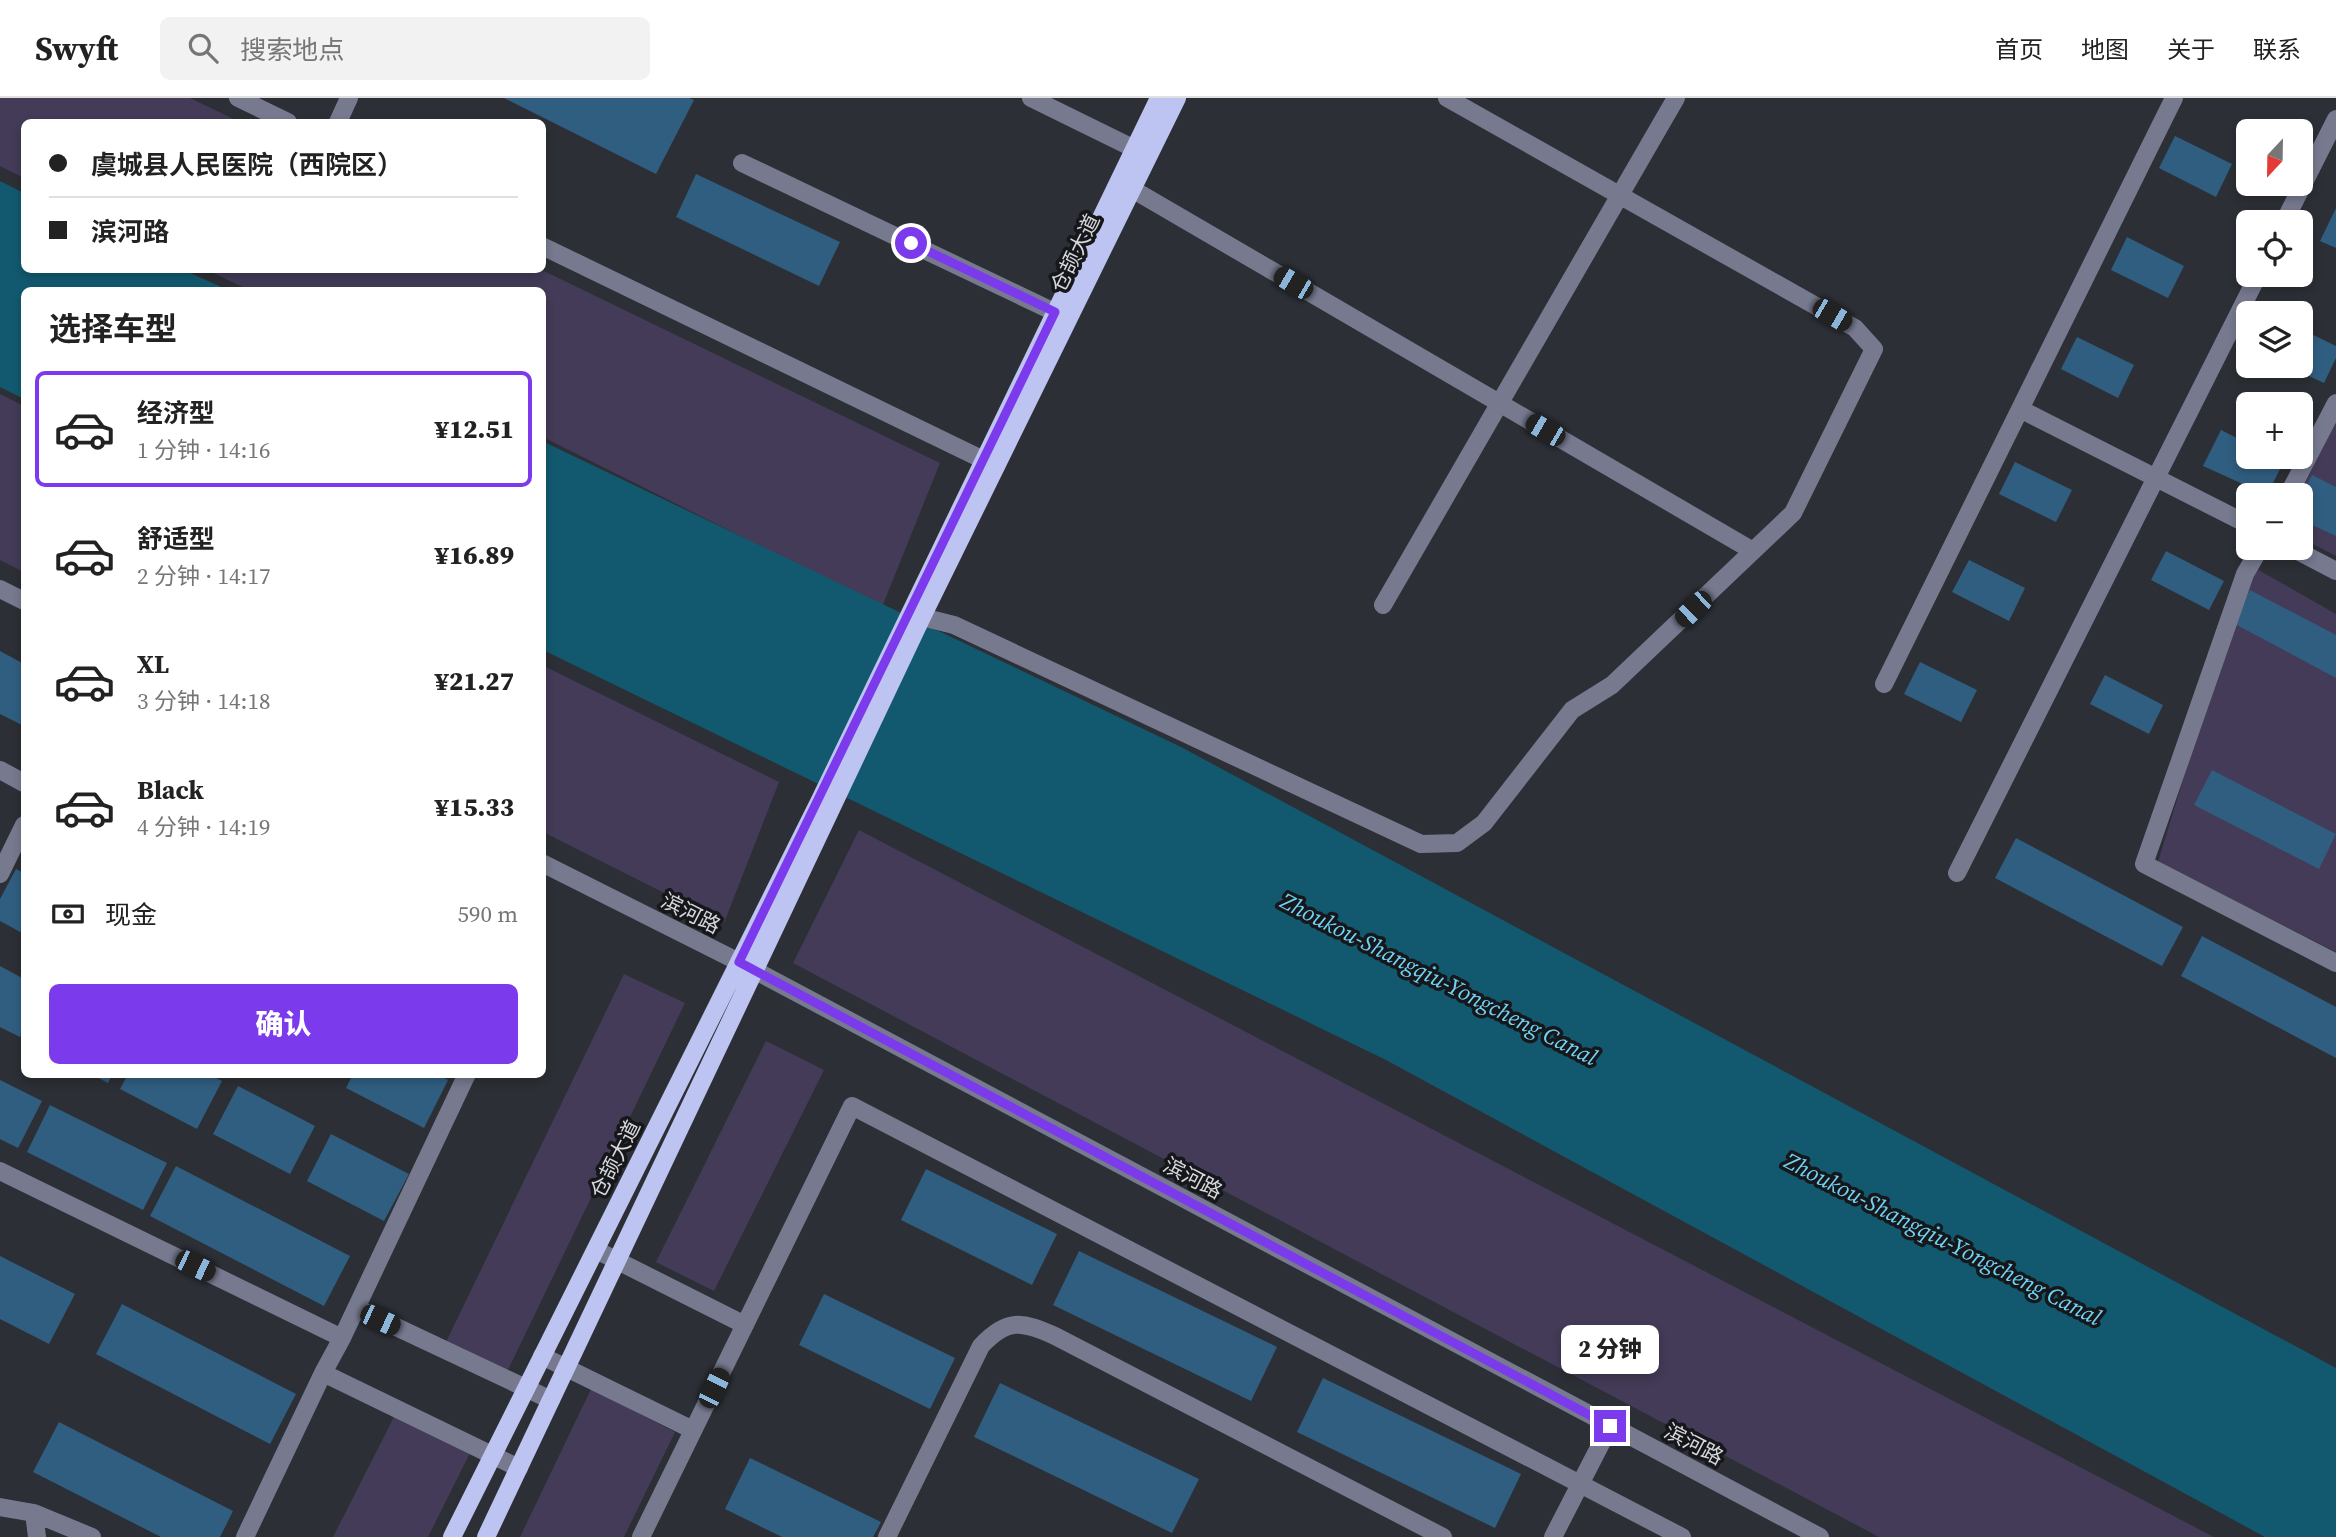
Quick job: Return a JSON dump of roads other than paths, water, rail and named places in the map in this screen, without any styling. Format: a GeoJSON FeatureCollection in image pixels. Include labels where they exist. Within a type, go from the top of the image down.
{"type":"FeatureCollection","features":[{"type":"Feature","properties":{"kind":"main road","name":"仓颉大道"},"geometry":{"type":"LineString","coordinates":[[1062,315],[1132,189],[1159,98]]}},
{"type":"Feature","properties":{"kind":"main road","name":"仓颉大道"},"geometry":{"type":"LineString","coordinates":[[452,1537],[596,1250],[747,966],[1141,152],[1177,98]]}},
{"type":"Feature","properties":{"kind":"main road","name":"仓颉大道"},"geometry":{"type":"LineString","coordinates":[[486,1537],[617,1261],[747,966]]}},
{"type":"Feature","properties":{"kind":"street"},"geometry":{"type":"LineString","coordinates":[[238,98],[282,119]]}},
{"type":"Feature","properties":{"kind":"street"},"geometry":{"type":"LineString","coordinates":[[339,119],[349,98]]}},
{"type":"Feature","properties":{"kind":"street"},"geometry":{"type":"LineString","coordinates":[[1031,98],[1141,152]]}},
{"type":"Feature","properties":{"kind":"street"},"geometry":{"type":"LineString","coordinates":[[916,615],[954,625],[1421,844],[1457,843],[1484,822],[1572,710],[1612,685],[1793,513],[1874,349],[1855,328],[1447,98]]}},
{"type":"Feature","properties":{"kind":"street"},"geometry":{"type":"LineString","coordinates":[[1383,605],[1675,98]]}},
{"type":"Feature","properties":{"kind":"street"},"geometry":{"type":"LineString","coordinates":[[1884,684],[2174,98]]}},
{"type":"Feature","properties":{"kind":"street"},"geometry":{"type":"LineString","coordinates":[[2290,210],[2336,119]]}},
{"type":"Feature","properties":{"kind":"street"},"geometry":{"type":"LineString","coordinates":[[742,163],[1062,315]]}},
{"type":"Feature","properties":{"kind":"street"},"geometry":{"type":"LineString","coordinates":[[1132,189],[1753,551]]}},
{"type":"Feature","properties":{"kind":"street"},"geometry":{"type":"LineString","coordinates":[[546,248],[990,463]]}},
{"type":"Feature","properties":{"kind":"street"},"geometry":{"type":"LineString","coordinates":[[1957,873],[2252,287]]}},
{"type":"Feature","properties":{"kind":"street"},"geometry":{"type":"LineString","coordinates":[[2294,483],[2336,403]]}},
{"type":"Feature","properties":{"kind":"street"},"geometry":{"type":"LineString","coordinates":[[2020,409],[2236,518]]}},
{"type":"Feature","properties":{"kind":"street"},"geometry":{"type":"LineString","coordinates":[[2313,559],[2336,571]]}},
{"type":"Feature","properties":{"kind":"street"},"geometry":{"type":"LineString","coordinates":[[2253,560],[2245,574],[2144,864],[2336,963]]}},
{"type":"Feature","properties":{"kind":"street"},"geometry":{"type":"LineString","coordinates":[[0,589],[21,600]]}},
{"type":"Feature","properties":{"kind":"street"},"geometry":{"type":"LineString","coordinates":[[0,770],[21,780]]}},
{"type":"Feature","properties":{"kind":"street"},"geometry":{"type":"LineString","coordinates":[[0,874],[21,831]]}},
{"type":"Feature","properties":{"kind":"street","name":"滨河路"},"geometry":{"type":"LineString","coordinates":[[546,865],[747,966],[1820,1537]]}},
{"type":"Feature","properties":{"kind":"street"},"geometry":{"type":"LineString","coordinates":[[245,1537],[465,1078]]}},
{"type":"Feature","properties":{"kind":"street"},"geometry":{"type":"LineString","coordinates":[[641,1537],[852,1106],[1682,1537]]}},
{"type":"Feature","properties":{"kind":"street"},"geometry":{"type":"LineString","coordinates":[[0,1171],[342,1338]]}},
{"type":"Feature","properties":{"kind":"street"},"geometry":{"type":"LineString","coordinates":[[596,1250],[745,1325]]}},
{"type":"Feature","properties":{"kind":"street"},"geometry":{"type":"LineString","coordinates":[[356,1308],[551,1400]]}},
{"type":"Feature","properties":{"kind":"street"},"geometry":{"type":"LineString","coordinates":[[887,1537],[981,1346],[992,1334],[1010,1324],[1030,1325],[1055,1336],[1443,1537]]}},
{"type":"Feature","properties":{"kind":"street"},"geometry":{"type":"LineString","coordinates":[[542,1356],[693,1430]]}},
{"type":"Feature","properties":{"kind":"street"},"geometry":{"type":"LineString","coordinates":[[323,1373],[519,1468]]}},
{"type":"Feature","properties":{"kind":"street"},"geometry":{"type":"LineString","coordinates":[[1553,1537],[1610,1426]]}},
{"type":"Feature","properties":{"kind":"street"},"geometry":{"type":"LineString","coordinates":[[0,1507],[34,1513],[92,1537]]}},
{"type":"Feature","properties":{"kind":"street"},"geometry":{"type":"LineString","coordinates":[[34,1513],[37,1537]]}},
{"type":"Feature","properties":{"kind":"water"},"geometry":{"type":"Polygon","coordinates":[[[0,181],[21,192],[21,273],[191,273],[221,287],[21,287],[21,398],[0,387],[0,181]]]}},
{"type":"Feature","properties":{"kind":"water","name":"Zhoukou-Shangqiu-Yongcheng Canal"},"geometry":{"type":"Polygon","coordinates":[[[546,443],[1181,747],[2336,1368],[2336,1537],[2265,1537],[1386,1060],[546,651],[546,443]]]}}]}
